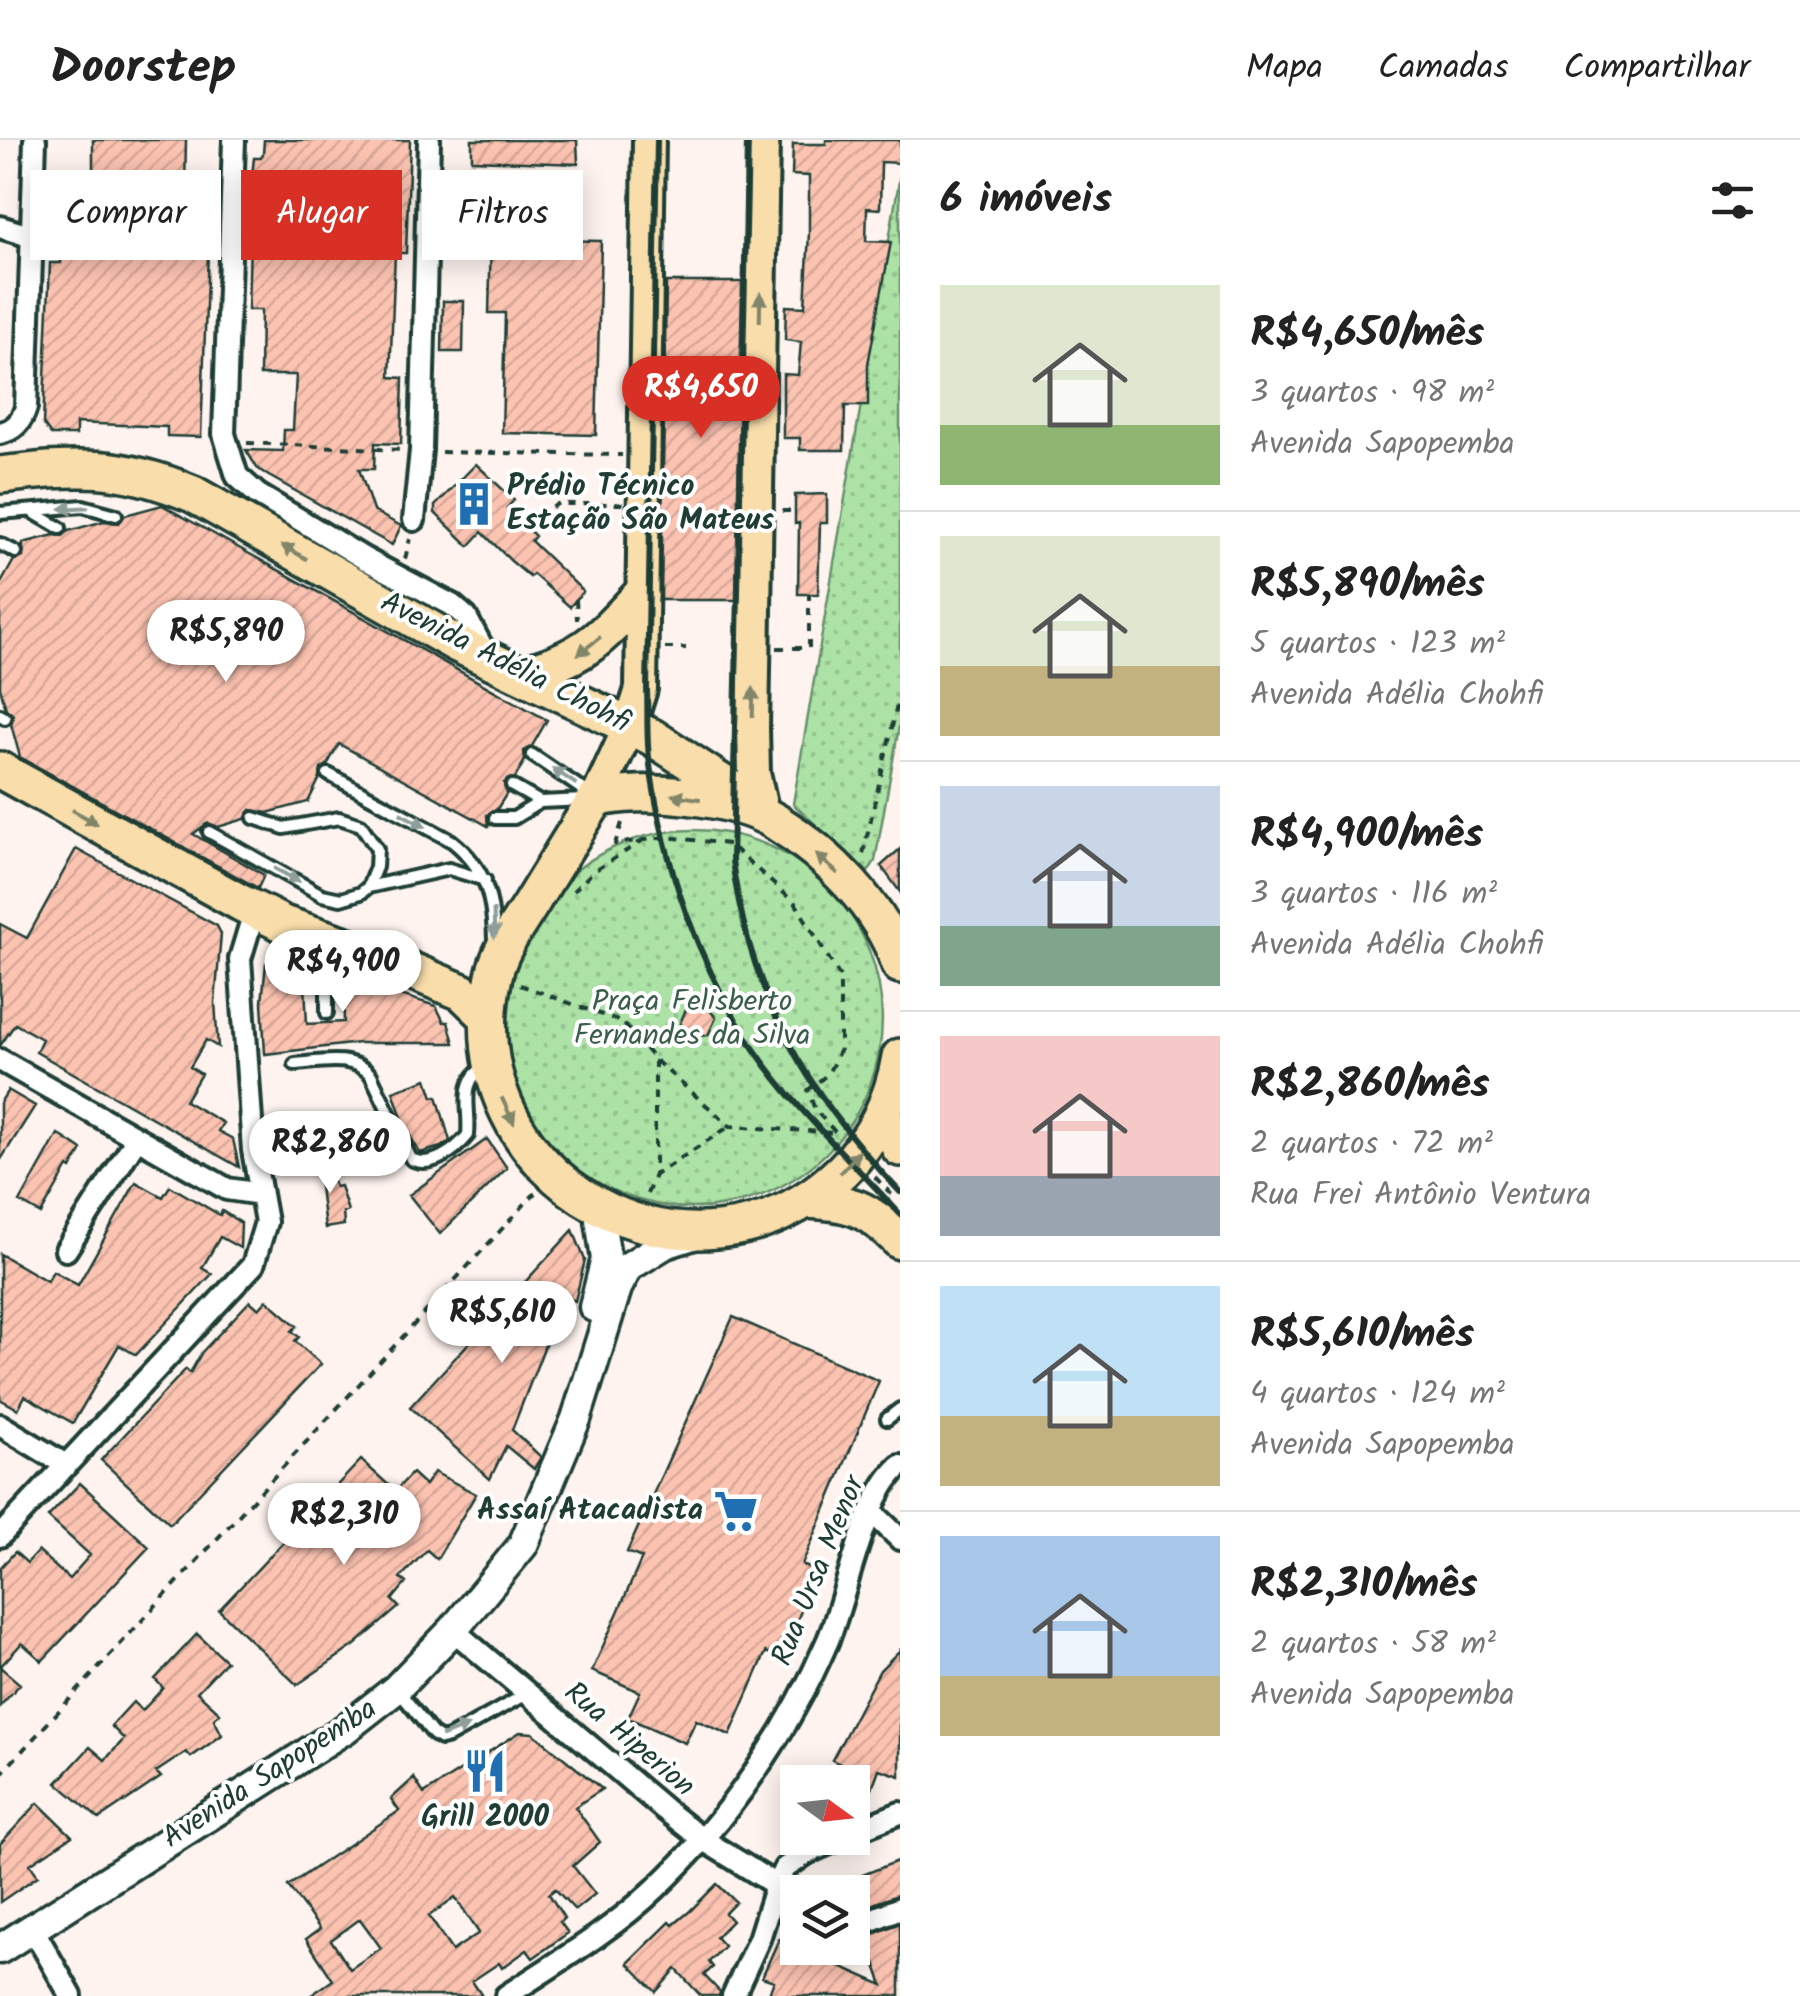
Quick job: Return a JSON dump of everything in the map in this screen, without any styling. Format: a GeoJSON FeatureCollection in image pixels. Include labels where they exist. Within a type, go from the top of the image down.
{"type":"FeatureCollection","features":[{"type":"Feature","properties":{"kind":"highway","name":"Avenida Adélia Chohfi"},"geometry":{"type":"LineString","coordinates":[[0,475],[69,468],[117,470],[159,480],[193,494],[489,660],[680,754],[768,815]]}},
{"type":"Feature","properties":{"kind":"highway"},"geometry":{"type":"LineString","coordinates":[[523,674],[556,665],[582,652],[640,596]]}},
{"type":"Feature","properties":{"kind":"highway"},"geometry":{"type":"LineString","coordinates":[[0,770],[283,924],[462,992],[488,1016]]}},
{"type":"Feature","properties":{"kind":"highway"},"geometry":{"type":"LineString","coordinates":[[900,965],[876,908],[768,815],[675,794],[634,793],[596,799],[510,937],[511,975],[488,1016],[492,1062],[510,1118],[528,1148],[552,1175],[573,1193],[635,1224],[702,1232],[738,1228],[773,1217],[806,1200],[850,1162],[883,1114],[900,1057]]}},
{"type":"Feature","properties":{"kind":"highway"},"geometry":{"type":"LineString","coordinates":[[883,1114],[900,1148]]}},
{"type":"Feature","properties":{"kind":"highway"},"geometry":{"type":"LineString","coordinates":[[806,1200],[855,1206],[870,1213],[900,1241]]}},
{"type":"Feature","properties":{"kind":"main road"},"geometry":{"type":"LineString","coordinates":[[596,799],[641,690],[649,140]]}},
{"type":"Feature","properties":{"kind":"main road"},"geometry":{"type":"LineString","coordinates":[[763,140],[754,773],[768,815]]}},
{"type":"Feature","properties":{"kind":"main road","name":"Avenida Sapopemba"},"geometry":{"type":"LineString","coordinates":[[508,1560],[508,1539],[562,1412],[601,1283],[606,1259],[598,1206]]}},
{"type":"Feature","properties":{"kind":"main road","name":"Avenida Sapopemba"},"geometry":{"type":"LineString","coordinates":[[0,1949],[345,1729],[396,1689],[453,1630],[523,1545],[576,1420],[617,1288],[628,1266],[665,1244],[702,1232]]}},
{"type":"Feature","properties":{"kind":"street"},"geometry":{"type":"LineString","coordinates":[[35,170],[36,140]]}},
{"type":"Feature","properties":{"kind":"street"},"geometry":{"type":"LineString","coordinates":[[234,140],[227,442],[236,476],[257,494],[365,560],[452,605],[466,616],[489,660]]}},
{"type":"Feature","properties":{"kind":"street"},"geometry":{"type":"LineString","coordinates":[[414,520],[422,450],[428,140]]}},
{"type":"Feature","properties":{"kind":"street"},"geometry":{"type":"LineString","coordinates":[[0,226],[30,236]]}},
{"type":"Feature","properties":{"kind":"street"},"geometry":{"type":"LineString","coordinates":[[0,433],[14,429],[26,407],[31,260]]}},
{"type":"Feature","properties":{"kind":"street"},"geometry":{"type":"LineString","coordinates":[[0,1536],[253,1265],[266,1222],[253,1150],[240,959],[255,909]]}},
{"type":"Feature","properties":{"kind":"street"},"geometry":{"type":"LineString","coordinates":[[0,1060],[227,1189],[261,1194]]}},
{"type":"Feature","properties":{"kind":"street"},"geometry":{"type":"LineString","coordinates":[[66,1250],[137,1138]]}},
{"type":"Feature","properties":{"kind":"street"},"geometry":{"type":"LineString","coordinates":[[0,1425],[66,1465]]}},
{"type":"Feature","properties":{"kind":"street","name":"Rua Ursa Menor"},"geometry":{"type":"LineString","coordinates":[[506,1996],[654,1891],[702,1840],[774,1745],[828,1639],[877,1492],[900,1466]]}},
{"type":"Feature","properties":{"kind":"street"},"geometry":{"type":"LineString","coordinates":[[872,1512],[900,1539]]}},
{"type":"Feature","properties":{"kind":"street","name":"Rua Hiperion"},"geometry":{"type":"LineString","coordinates":[[453,1630],[702,1840],[776,1884]]}},
{"type":"Feature","properties":{"kind":"street"},"geometry":{"type":"LineString","coordinates":[[870,1825],[900,1814]]}},
{"type":"Feature","properties":{"kind":"street"},"geometry":{"type":"LineString","coordinates":[[733,1996],[759,1940],[776,1884],[785,1868],[809,1855]]}},
{"type":"Feature","properties":{"kind":"street"},"geometry":{"type":"LineString","coordinates":[[870,1920],[900,1908]]}},
{"type":"Feature","properties":{"kind":"street"},"geometry":{"type":"LineString","coordinates":[[33,1929],[71,1996]]}},
{"type":"Feature","properties":{"kind":"lane"},"geometry":{"type":"LineString","coordinates":[[0,513],[83,506],[116,515]]}},
{"type":"Feature","properties":{"kind":"lane"},"geometry":{"type":"LineString","coordinates":[[30,511],[60,528]]}},
{"type":"Feature","properties":{"kind":"lane"},"geometry":{"type":"LineString","coordinates":[[0,544],[16,552]]}},
{"type":"Feature","properties":{"kind":"lane"},"geometry":{"type":"LineString","coordinates":[[532,755],[596,799]]}},
{"type":"Feature","properties":{"kind":"lane"},"geometry":{"type":"LineString","coordinates":[[328,774],[452,841],[478,865],[493,902],[511,975]]}},
{"type":"Feature","properties":{"kind":"lane"},"geometry":{"type":"LineString","coordinates":[[512,786],[540,802]]}},
{"type":"Feature","properties":{"kind":"lane"},"geometry":{"type":"LineString","coordinates":[[495,818],[514,818],[540,802],[596,799]]}},
{"type":"Feature","properties":{"kind":"lane"},"geometry":{"type":"LineString","coordinates":[[254,818],[284,828],[339,818],[361,825],[377,849],[376,867],[368,887]]}},
{"type":"Feature","properties":{"kind":"lane"},"geometry":{"type":"LineString","coordinates":[[208,832],[322,895],[352,898],[368,887],[449,870],[485,880]]}},
{"type":"Feature","properties":{"kind":"lane"},"geometry":{"type":"LineString","coordinates":[[326,938],[327,1013]]}},
{"type":"Feature","properties":{"kind":"lane"},"geometry":{"type":"LineString","coordinates":[[295,1064],[349,1061],[362,1065],[371,1075],[411,1159],[430,1163],[468,1135],[466,1088],[476,1071],[492,1062]]}},
{"type":"Feature","properties":{"kind":"lane"},"geometry":{"type":"LineString","coordinates":[[887,1419],[900,1409]]}},
{"type":"Feature","properties":{"kind":"lane"},"geometry":{"type":"LineString","coordinates":[[396,1689],[433,1734],[441,1738],[449,1738],[528,1693]]}},
{"type":"Feature","properties":{"kind":"path"},"geometry":{"type":"LineString","coordinates":[[227,442],[643,455]]}},
{"type":"Feature","properties":{"kind":"path"},"geometry":{"type":"LineString","coordinates":[[527,528],[556,504],[653,504]]}},
{"type":"Feature","properties":{"kind":"path"},"geometry":{"type":"LineString","coordinates":[[750,511],[795,511]]}},
{"type":"Feature","properties":{"kind":"path"},"geometry":{"type":"LineString","coordinates":[[404,565],[414,520]]}},
{"type":"Feature","properties":{"kind":"path"},"geometry":{"type":"LineString","coordinates":[[754,649],[809,648],[809,594]]}},
{"type":"Feature","properties":{"kind":"path"},"geometry":{"type":"LineString","coordinates":[[876,908],[874,814],[900,692]]}},
{"type":"Feature","properties":{"kind":"path"},"geometry":{"type":"LineString","coordinates":[[511,975],[622,1022],[654,1060],[730,1126],[836,1134],[815,1110],[808,1090],[828,1074],[840,1049],[840,976],[796,904],[729,844],[666,837],[615,844]]}},
{"type":"Feature","properties":{"kind":"path"},"geometry":{"type":"LineString","coordinates":[[570,894],[594,871],[644,840]]}},
{"type":"Feature","properties":{"kind":"path"},"geometry":{"type":"LineString","coordinates":[[643,1204],[654,1175],[654,1060]]}},
{"type":"Feature","properties":{"kind":"path"},"geometry":{"type":"LineString","coordinates":[[654,1175],[730,1126]]}},
{"type":"Feature","properties":{"kind":"path"},"geometry":{"type":"LineString","coordinates":[[0,1775],[552,1175]]}},
{"type":"Feature","properties":{"kind":"path"},"geometry":{"type":"LineString","coordinates":[[874,1175],[900,1204]]}},
{"type":"Feature","properties":{"kind":"green space"},"geometry":{"type":"Polygon","coordinates":[[[900,175],[900,721],[875,861],[868,872],[793,804],[900,175]]]}},
{"type":"Feature","properties":{"kind":"green space","name":"Praça Felisberto Fernandes da Silva"},"geometry":{"type":"Polygon","coordinates":[[[693,830],[748,838],[782,853],[813,873],[839,899],[874,964],[882,1019],[874,1074],[859,1108],[839,1139],[813,1165],[748,1200],[693,1208],[638,1200],[604,1185],[573,1165],[547,1139],[512,1074],[504,1019],[512,964],[527,930],[547,899],[573,873],[638,838],[693,830]]]}},
{"type":"Feature","properties":{"kind":"building"},"geometry":{"type":"Polygon","coordinates":[[[93,140],[186,140],[185,170],[93,170],[93,140]]]}},
{"type":"Feature","properties":{"kind":"building"},"geometry":{"type":"Polygon","coordinates":[[[264,140],[410,140],[406,253],[402,253],[402,170],[253,170],[254,158],[263,154],[264,140]]]}},
{"type":"Feature","properties":{"kind":"building"},"geometry":{"type":"Polygon","coordinates":[[[472,140],[577,140],[578,164],[472,160],[472,140]]]}},
{"type":"Feature","properties":{"kind":"building"},"geometry":{"type":"Polygon","coordinates":[[[826,140],[900,140],[900,163],[881,162],[880,209],[867,208],[866,241],[891,242],[868,364],[868,406],[845,406],[844,450],[800,450],[800,438],[783,438],[783,374],[798,375],[801,342],[785,340],[786,306],[805,307],[809,232],[809,176],[792,175],[793,144],[826,144],[826,140]]]}},
{"type":"Feature","properties":{"kind":"building"},"geometry":{"type":"Polygon","coordinates":[[[583,241],[601,241],[596,435],[502,433],[505,313],[489,313],[490,260],[583,260],[583,241]]]}},
{"type":"Feature","properties":{"kind":"building"},"geometry":{"type":"Polygon","coordinates":[[[208,260],[201,437],[167,436],[167,427],[76,423],[76,435],[51,435],[43,424],[50,263],[208,260]]]}},
{"type":"Feature","properties":{"kind":"building"},"geometry":{"type":"Polygon","coordinates":[[[249,260],[395,260],[390,377],[403,378],[401,444],[375,443],[374,469],[359,469],[373,511],[401,526],[392,545],[257,468],[246,450],[283,451],[284,430],[293,430],[296,375],[260,375],[261,310],[248,310],[249,260]]]}},
{"type":"Feature","properties":{"kind":"building"},"geometry":{"type":"Polygon","coordinates":[[[666,282],[742,282],[736,600],[661,600],[666,282]]]}},
{"type":"Feature","properties":{"kind":"building"},"geometry":{"type":"Polygon","coordinates":[[[443,301],[464,301],[463,352],[442,352],[443,301]]]}},
{"type":"Feature","properties":{"kind":"building"},"geometry":{"type":"Polygon","coordinates":[[[476,464],[514,500],[507,508],[535,536],[531,541],[583,591],[570,607],[533,574],[530,577],[511,561],[482,532],[469,546],[435,513],[435,506],[476,464]]]}},
{"type":"Feature","properties":{"kind":"building"},"geometry":{"type":"Polygon","coordinates":[[[827,494],[827,523],[820,523],[818,594],[798,594],[799,523],[795,524],[795,495],[827,494]]]}},
{"type":"Feature","properties":{"kind":"building"},"geometry":{"type":"Polygon","coordinates":[[[162,505],[547,720],[532,746],[524,751],[525,760],[515,778],[504,783],[507,793],[497,809],[487,815],[488,826],[339,744],[321,769],[308,802],[267,813],[251,810],[245,819],[218,827],[208,823],[193,834],[264,875],[258,888],[20,757],[11,724],[13,715],[6,709],[0,687],[0,585],[14,560],[23,557],[23,543],[63,536],[104,521],[119,523],[125,515],[162,505]]]}},
{"type":"Feature","properties":{"kind":"building"},"geometry":{"type":"Polygon","coordinates":[[[76,849],[217,926],[221,934],[215,1002],[218,1047],[206,1040],[190,1067],[201,1074],[185,1101],[223,1123],[218,1131],[233,1139],[239,1167],[36,1052],[42,1039],[15,1024],[0,1046],[0,924],[27,938],[76,849]]]}},
{"type":"Feature","properties":{"kind":"building"},"geometry":{"type":"Polygon","coordinates":[[[900,849],[900,892],[881,866],[900,849]]]}},
{"type":"Feature","properties":{"kind":"building"},"geometry":{"type":"Polygon","coordinates":[[[274,956],[304,965],[307,1024],[344,1022],[343,977],[436,1006],[444,1022],[448,1022],[454,1043],[359,1043],[265,1054],[262,1002],[266,963],[274,956]]]}},
{"type":"Feature","properties":{"kind":"building"},"geometry":{"type":"Polygon","coordinates":[[[705,1004],[716,1018],[708,1035],[691,1037],[680,1023],[687,1007],[705,1004]]]}},
{"type":"Feature","properties":{"kind":"building"},"geometry":{"type":"Polygon","coordinates":[[[427,1079],[433,1097],[437,1096],[450,1141],[420,1153],[405,1127],[393,1091],[427,1079]]]}},
{"type":"Feature","properties":{"kind":"building"},"geometry":{"type":"Polygon","coordinates":[[[8,1090],[35,1106],[0,1161],[0,1103],[8,1090]]]}},
{"type":"Feature","properties":{"kind":"building"},"geometry":{"type":"Polygon","coordinates":[[[58,1134],[82,1150],[41,1214],[20,1202],[58,1134]]]}},
{"type":"Feature","properties":{"kind":"building"},"geometry":{"type":"Polygon","coordinates":[[[487,1139],[507,1168],[440,1234],[409,1195],[487,1139]]]}},
{"type":"Feature","properties":{"kind":"building"},"geometry":{"type":"Polygon","coordinates":[[[322,1152],[348,1211],[343,1212],[344,1225],[325,1228],[316,1153],[322,1152]]]}},
{"type":"Feature","properties":{"kind":"building"},"geometry":{"type":"Polygon","coordinates":[[[136,1182],[163,1197],[170,1186],[241,1223],[240,1248],[220,1237],[202,1268],[212,1274],[136,1355],[119,1345],[73,1423],[25,1396],[18,1409],[0,1399],[0,1254],[47,1281],[53,1271],[78,1285],[136,1182]]]}},
{"type":"Feature","properties":{"kind":"building"},"geometry":{"type":"Polygon","coordinates":[[[573,1230],[585,1260],[575,1301],[569,1298],[560,1319],[556,1317],[512,1430],[541,1457],[534,1469],[506,1446],[490,1479],[410,1407],[573,1230]]]}},
{"type":"Feature","properties":{"kind":"building"},"geometry":{"type":"Polygon","coordinates":[[[267,1300],[297,1326],[292,1331],[299,1337],[295,1341],[321,1364],[170,1524],[101,1460],[186,1369],[190,1373],[202,1352],[250,1301],[259,1309],[267,1300]]]}},
{"type":"Feature","properties":{"kind":"building","name":"Assaí Atacadista"},"geometry":{"type":"Polygon","coordinates":[[[733,1317],[879,1381],[802,1565],[817,1571],[782,1658],[766,1652],[730,1735],[696,1720],[685,1743],[628,1718],[640,1692],[592,1671],[642,1558],[627,1552],[733,1317]]]}},
{"type":"Feature","properties":{"kind":"building"},"geometry":{"type":"Polygon","coordinates":[[[361,1460],[395,1491],[412,1473],[425,1485],[434,1472],[476,1494],[437,1559],[427,1550],[400,1578],[406,1583],[392,1600],[399,1607],[355,1645],[297,1685],[219,1610],[361,1460]]]}},
{"type":"Feature","properties":{"kind":"building"},"geometry":{"type":"Polygon","coordinates":[[[80,1483],[149,1547],[42,1661],[22,1643],[0,1667],[0,1568],[15,1552],[27,1563],[38,1551],[69,1579],[90,1555],[48,1517],[80,1483]]]}},
{"type":"Feature","properties":{"kind":"building"},"geometry":{"type":"Polygon","coordinates":[[[197,1634],[226,1661],[197,1692],[220,1713],[214,1719],[222,1735],[191,1757],[186,1752],[156,1772],[161,1777],[99,1819],[57,1783],[90,1747],[105,1760],[124,1739],[111,1726],[133,1702],[142,1711],[163,1688],[155,1679],[197,1634]]]}},
{"type":"Feature","properties":{"kind":"building"},"geometry":{"type":"Polygon","coordinates":[[[900,1650],[900,1776],[879,1769],[872,1788],[870,1765],[842,1765],[832,1760],[880,1670],[900,1650]]]}},
{"type":"Feature","properties":{"kind":"building"},"geometry":{"type":"Polygon","coordinates":[[[0,1667],[20,1684],[0,1706],[0,1667]]]}},
{"type":"Feature","properties":{"kind":"building"},"geometry":{"type":"Polygon","coordinates":[[[520,1732],[533,1733],[602,1789],[575,1807],[600,1842],[573,1866],[595,1894],[575,1910],[555,1889],[549,1894],[568,1933],[533,1958],[527,1950],[502,1968],[499,1963],[472,1981],[482,1996],[310,1996],[333,1980],[306,1939],[320,1929],[288,1886],[399,1811],[391,1799],[414,1778],[424,1794],[520,1732]],[[455,1897],[429,1916],[452,1951],[479,1933],[455,1897]],[[360,1919],[331,1940],[350,1969],[381,1948],[360,1919]]]}},
{"type":"Feature","properties":{"kind":"building"},"geometry":{"type":"Polygon","coordinates":[[[38,1803],[72,1836],[30,1864],[38,1876],[0,1902],[0,1844],[38,1803]]]}},
{"type":"Feature","properties":{"kind":"building"},"geometry":{"type":"Polygon","coordinates":[[[900,1860],[900,1894],[870,1905],[870,1875],[862,1875],[900,1860]]]}},
{"type":"Feature","properties":{"kind":"building"},"geometry":{"type":"Polygon","coordinates":[[[717,1884],[736,1902],[725,1913],[732,1921],[716,1937],[724,1946],[709,1962],[713,1967],[704,1975],[720,1992],[719,1996],[701,1996],[676,1969],[656,1992],[628,1963],[717,1884]]]}},
{"type":"Feature","properties":{"kind":"building"},"geometry":{"type":"Polygon","coordinates":[[[900,1923],[900,1996],[768,1996],[774,1981],[762,1977],[779,1939],[780,1965],[838,1965],[883,1985],[870,1948],[870,1935],[900,1923]]]}},
{"type":"Feature","properties":{"kind":"railway"},"geometry":{"type":"LineString","coordinates":[[657,140],[647,727],[664,840],[700,949],[754,1049],[805,1113],[900,1214]]}},
{"type":"Feature","properties":{"kind":"railway"},"geometry":{"type":"LineString","coordinates":[[748,140],[732,861],[753,957],[788,1040],[836,1117],[900,1192]]}},
{"type":"Feature","properties":{"kind":"place","name":"Prédio Técnico Estação São Mateus"},"geometry":{"type":"Point","coordinates":[474,504]}},
{"type":"Feature","properties":{"kind":"place","name":"Assaí Atacadista"},"geometry":{"type":"Point","coordinates":[736,1511]}},
{"type":"Feature","properties":{"kind":"place","name":"Grill 2000"},"geometry":{"type":"Point","coordinates":[485,1771]}}]}
